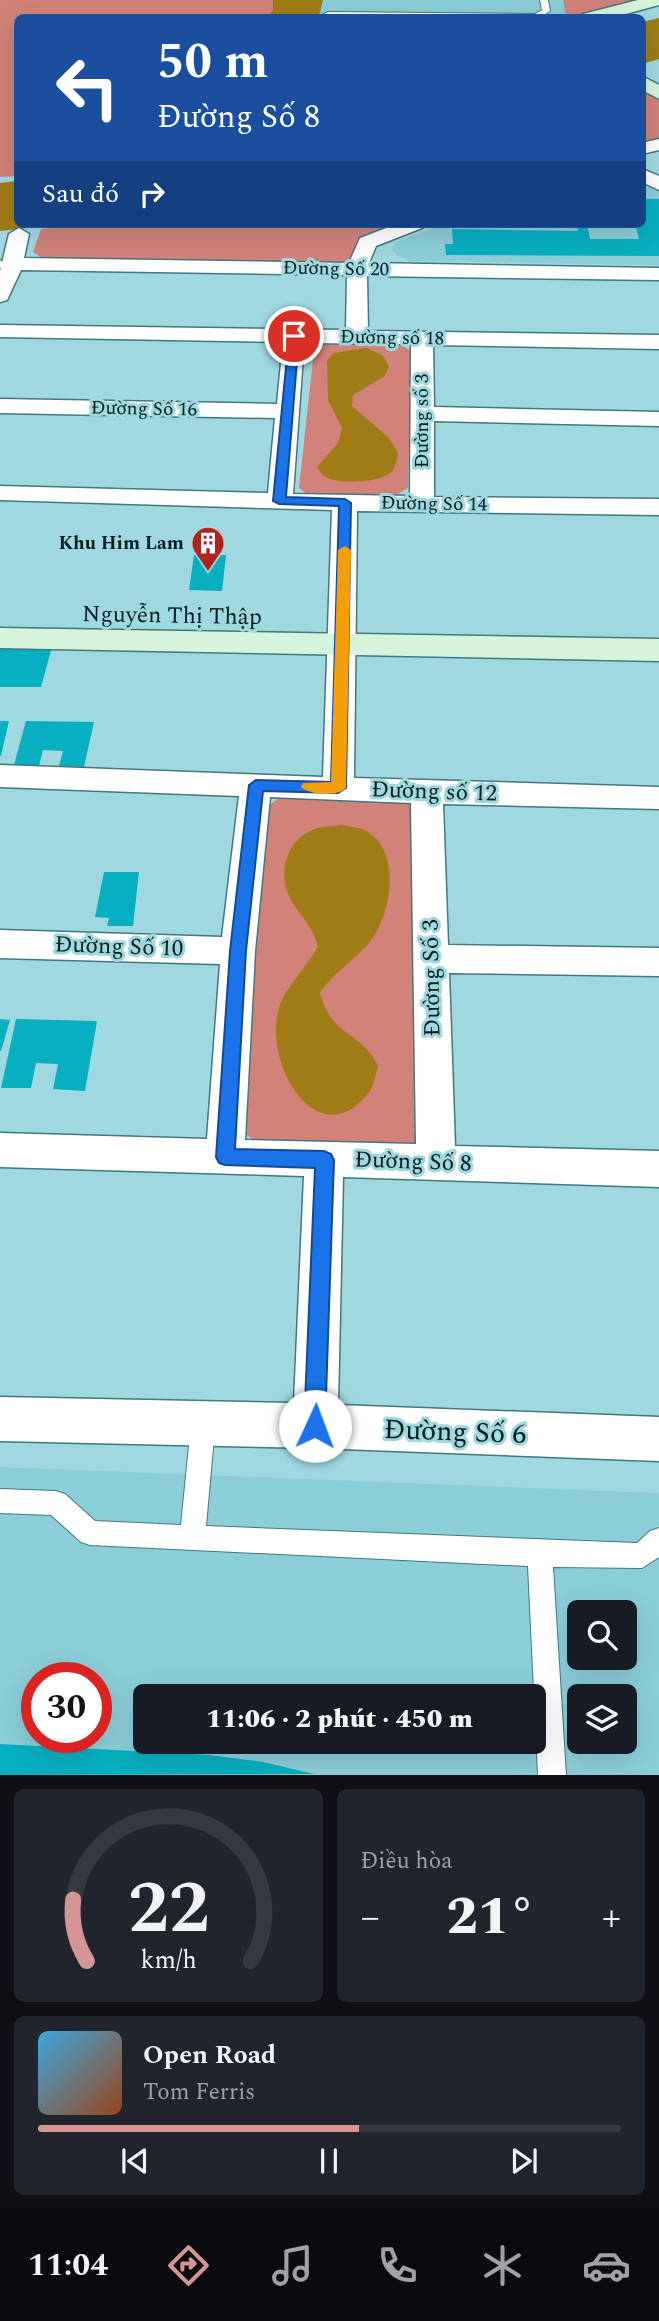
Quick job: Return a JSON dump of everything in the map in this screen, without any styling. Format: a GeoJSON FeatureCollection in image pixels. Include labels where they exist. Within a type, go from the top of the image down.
{"type":"FeatureCollection","features":[{"type":"Feature","properties":{"kind":"main road"},"geometry":{"type":"LineString","coordinates":[[604,14],[657,0]]}},
{"type":"Feature","properties":{"kind":"main road"},"geometry":{"type":"LineString","coordinates":[[630,14],[659,6]]}},
{"type":"Feature","properties":{"kind":"main road","name":"Nguyễn Thị Thập"},"geometry":{"type":"LineString","coordinates":[[0,614],[659,650]]}},
{"type":"Feature","properties":{"kind":"main road"},"geometry":{"type":"LineString","coordinates":[[343,631],[465,621],[659,624]]}},
{"type":"Feature","properties":{"kind":"main road","name":"Nguyễn Thị Thập"},"geometry":{"type":"LineString","coordinates":[[0,638],[218,642],[343,631]]}},
{"type":"Feature","properties":{"kind":"street"},"geometry":{"type":"LineString","coordinates":[[357,337],[358,270],[367,242],[404,228]]}},
{"type":"Feature","properties":{"kind":"street"},"geometry":{"type":"LineString","coordinates":[[0,296],[5,269],[19,234]]}},
{"type":"Feature","properties":{"kind":"street","name":"Đường Số 20"},"geometry":{"type":"LineString","coordinates":[[5,269],[659,274]]}},
{"type":"Feature","properties":{"kind":"street","name":"Đường số 18"},"geometry":{"type":"LineString","coordinates":[[0,331],[659,342]]}},
{"type":"Feature","properties":{"kind":"street"},"geometry":{"type":"LineString","coordinates":[[279,501],[294,336]]}},
{"type":"Feature","properties":{"kind":"street","name":"Đường số 3"},"geometry":{"type":"LineString","coordinates":[[422,339],[422,504]]}},
{"type":"Feature","properties":{"kind":"street","name":"Đường Số 16"},"geometry":{"type":"LineString","coordinates":[[0,406],[287,411]]}},
{"type":"Feature","properties":{"kind":"street"},"geometry":{"type":"LineString","coordinates":[[422,414],[659,419]]}},
{"type":"Feature","properties":{"kind":"street","name":"Đường Số 14"},"geometry":{"type":"LineString","coordinates":[[0,493],[345,503],[659,507]]}},
{"type":"Feature","properties":{"kind":"street"},"geometry":{"type":"LineString","coordinates":[[338,788],[345,503]]}},
{"type":"Feature","properties":{"kind":"street","name":"Đường số 12"},"geometry":{"type":"LineString","coordinates":[[0,776],[338,788],[427,794],[659,798]]}},
{"type":"Feature","properties":{"kind":"street"},"geometry":{"type":"LineString","coordinates":[[225,1157],[238,951],[256,785]]}},
{"type":"Feature","properties":{"kind":"street","name":"Đường Số 3"},"geometry":{"type":"LineString","coordinates":[[427,794],[436,1163]]}},
{"type":"Feature","properties":{"kind":"street","name":"Đường Số 10"},"geometry":{"type":"LineString","coordinates":[[0,944],[238,951]]}},
{"type":"Feature","properties":{"kind":"street"},"geometry":{"type":"LineString","coordinates":[[432,959],[659,962]]}},
{"type":"Feature","properties":{"kind":"street","name":"Đường Số 8"},"geometry":{"type":"LineString","coordinates":[[0,1150],[659,1169]]}},
{"type":"Feature","properties":{"kind":"street"},"geometry":{"type":"LineString","coordinates":[[315,1426],[324,1160]]}},
{"type":"Feature","properties":{"kind":"street","name":"Đường Số 6"},"geometry":{"type":"LineString","coordinates":[[0,1419],[203,1426],[315,1426],[659,1440]]}},
{"type":"Feature","properties":{"kind":"lane"},"geometry":{"type":"LineString","coordinates":[[540,14],[546,11],[544,0]]}},
{"type":"Feature","properties":{"kind":"lane"},"geometry":{"type":"LineString","coordinates":[[192,1539],[203,1426]]}},
{"type":"Feature","properties":{"kind":"lane"},"geometry":{"type":"LineString","coordinates":[[0,1501],[56,1503],[90,1533],[540,1554],[642,1556],[659,1540]]}},
{"type":"Feature","properties":{"kind":"lane"},"geometry":{"type":"LineString","coordinates":[[540,1554],[552,1775]]}},
{"type":"Feature","properties":{"kind":"shaded area"},"geometry":{"type":"Polygon","coordinates":[[[0,0],[639,0],[586,14],[14,14],[14,176],[0,177],[0,0]]]}},
{"type":"Feature","properties":{"kind":"shaded area"},"geometry":{"type":"Polygon","coordinates":[[[0,0],[273,0],[273,10],[269,14],[14,14],[14,176],[0,177],[0,0]]]}},
{"type":"Feature","properties":{"kind":"shaded area"},"geometry":{"type":"Polygon","coordinates":[[[273,0],[323,0],[319,14],[269,14],[273,10],[273,0]]]}},
{"type":"Feature","properties":{"kind":"shaded area"},"geometry":{"type":"Polygon","coordinates":[[[563,0],[639,0],[586,14],[565,14],[563,0]]]}},
{"type":"Feature","properties":{"kind":"shaded area"},"geometry":{"type":"Polygon","coordinates":[[[659,18],[659,59],[646,63],[646,21],[659,18]]]}},
{"type":"Feature","properties":{"kind":"shaded area"},"geometry":{"type":"Polygon","coordinates":[[[646,91],[659,99],[659,141],[646,145],[646,91]]]}},
{"type":"Feature","properties":{"kind":"shaded area"},"geometry":{"type":"Polygon","coordinates":[[[14,181],[14,228],[28,228],[0,231],[0,183],[14,181]]]}},
{"type":"Feature","properties":{"kind":"shaded area"},"geometry":{"type":"Polygon","coordinates":[[[646,183],[659,191],[659,265],[409,261],[392,250],[396,242],[434,228],[646,228],[646,183]]]}},
{"type":"Feature","properties":{"kind":"shaded area"},"geometry":{"type":"Polygon","coordinates":[[[387,228],[357,241],[353,257],[341,265],[46,260],[33,252],[41,229],[387,228]]]}},
{"type":"Feature","properties":{"kind":"shaded area"},"geometry":{"type":"Polygon","coordinates":[[[322,343],[400,344],[411,351],[408,488],[394,496],[308,495],[299,488],[314,350],[322,343]]]}},
{"type":"Feature","properties":{"kind":"shaded area"},"geometry":{"type":"Polygon","coordinates":[[[366,348],[382,355],[389,366],[385,376],[353,395],[352,406],[388,437],[398,453],[396,464],[390,473],[376,479],[338,481],[323,475],[317,467],[338,443],[342,428],[328,400],[327,361],[334,353],[366,348]]]}},
{"type":"Feature","properties":{"kind":"shaded area"},"geometry":{"type":"Polygon","coordinates":[[[280,797],[407,799],[420,816],[423,1135],[410,1148],[256,1142],[238,1128],[263,810],[280,797]]]}},
{"type":"Feature","properties":{"kind":"shaded area"},"geometry":{"type":"Polygon","coordinates":[[[342,825],[365,830],[379,842],[386,855],[390,886],[377,932],[320,993],[332,1019],[371,1054],[378,1066],[370,1091],[351,1109],[332,1115],[314,1109],[298,1095],[286,1075],[278,1052],[276,1028],[283,999],[318,947],[312,930],[287,891],[285,863],[293,846],[306,833],[321,827],[342,825]]]}},
{"type":"Feature","properties":{"kind":"shaded area"},"geometry":{"type":"Polygon","coordinates":[[[0,1467],[659,1493],[659,1775],[0,1775],[0,1467]]]}},
{"type":"Feature","properties":{"kind":"building"},"geometry":{"type":"Polygon","coordinates":[[[646,199],[659,199],[659,256],[446,255],[445,244],[453,244],[452,229],[578,231],[578,228],[588,228],[590,239],[639,239],[636,228],[646,228],[646,199]]]}},
{"type":"Feature","properties":{"kind":"building","name":"Khu Him Lam"},"geometry":{"type":"Polygon","coordinates":[[[194,555],[226,555],[222,591],[189,590],[194,555]]]}},
{"type":"Feature","properties":{"kind":"building"},"geometry":{"type":"Polygon","coordinates":[[[0,646],[52,647],[41,687],[0,687],[0,646]]]}},
{"type":"Feature","properties":{"kind":"building"},"geometry":{"type":"Polygon","coordinates":[[[0,721],[9,721],[1,756],[0,756],[0,721]]]}},
{"type":"Feature","properties":{"kind":"building"},"geometry":{"type":"Polygon","coordinates":[[[26,721],[94,722],[84,767],[59,766],[63,751],[43,750],[39,766],[14,765],[26,721]]]}},
{"type":"Feature","properties":{"kind":"building"},"geometry":{"type":"Polygon","coordinates":[[[104,872],[139,872],[133,926],[107,926],[109,918],[95,917],[104,872]]]}},
{"type":"Feature","properties":{"kind":"building"},"geometry":{"type":"Polygon","coordinates":[[[0,1019],[10,1020],[1,1051],[0,1051],[0,1019]]]}},
{"type":"Feature","properties":{"kind":"building"},"geometry":{"type":"Polygon","coordinates":[[[16,1019],[97,1021],[85,1091],[53,1089],[58,1064],[36,1063],[31,1088],[1,1088],[16,1019]]]}},
{"type":"Feature","properties":{"kind":"building"},"geometry":{"type":"Polygon","coordinates":[[[0,1744],[21,1745],[21,1753],[112,1753],[112,1750],[133,1751],[133,1754],[209,1755],[263,1762],[314,1774],[0,1775],[0,1744]]]}},
{"type":"Feature","properties":{"kind":"slow traffic"},"geometry":{"type":"LineString","coordinates":[[308,787],[338,788],[345,550]]}},
{"type":"Feature","properties":{"kind":"place","name":"Khu Him Lam"},"geometry":{"type":"Point","coordinates":[208,573]}},
{"type":"Feature","properties":{"kind":"route"},"geometry":{"type":"LineString","coordinates":[[294,336],[279,501],[345,503],[338,788],[256,785],[238,951],[225,1157],[324,1160],[315,1426]]}}]}
